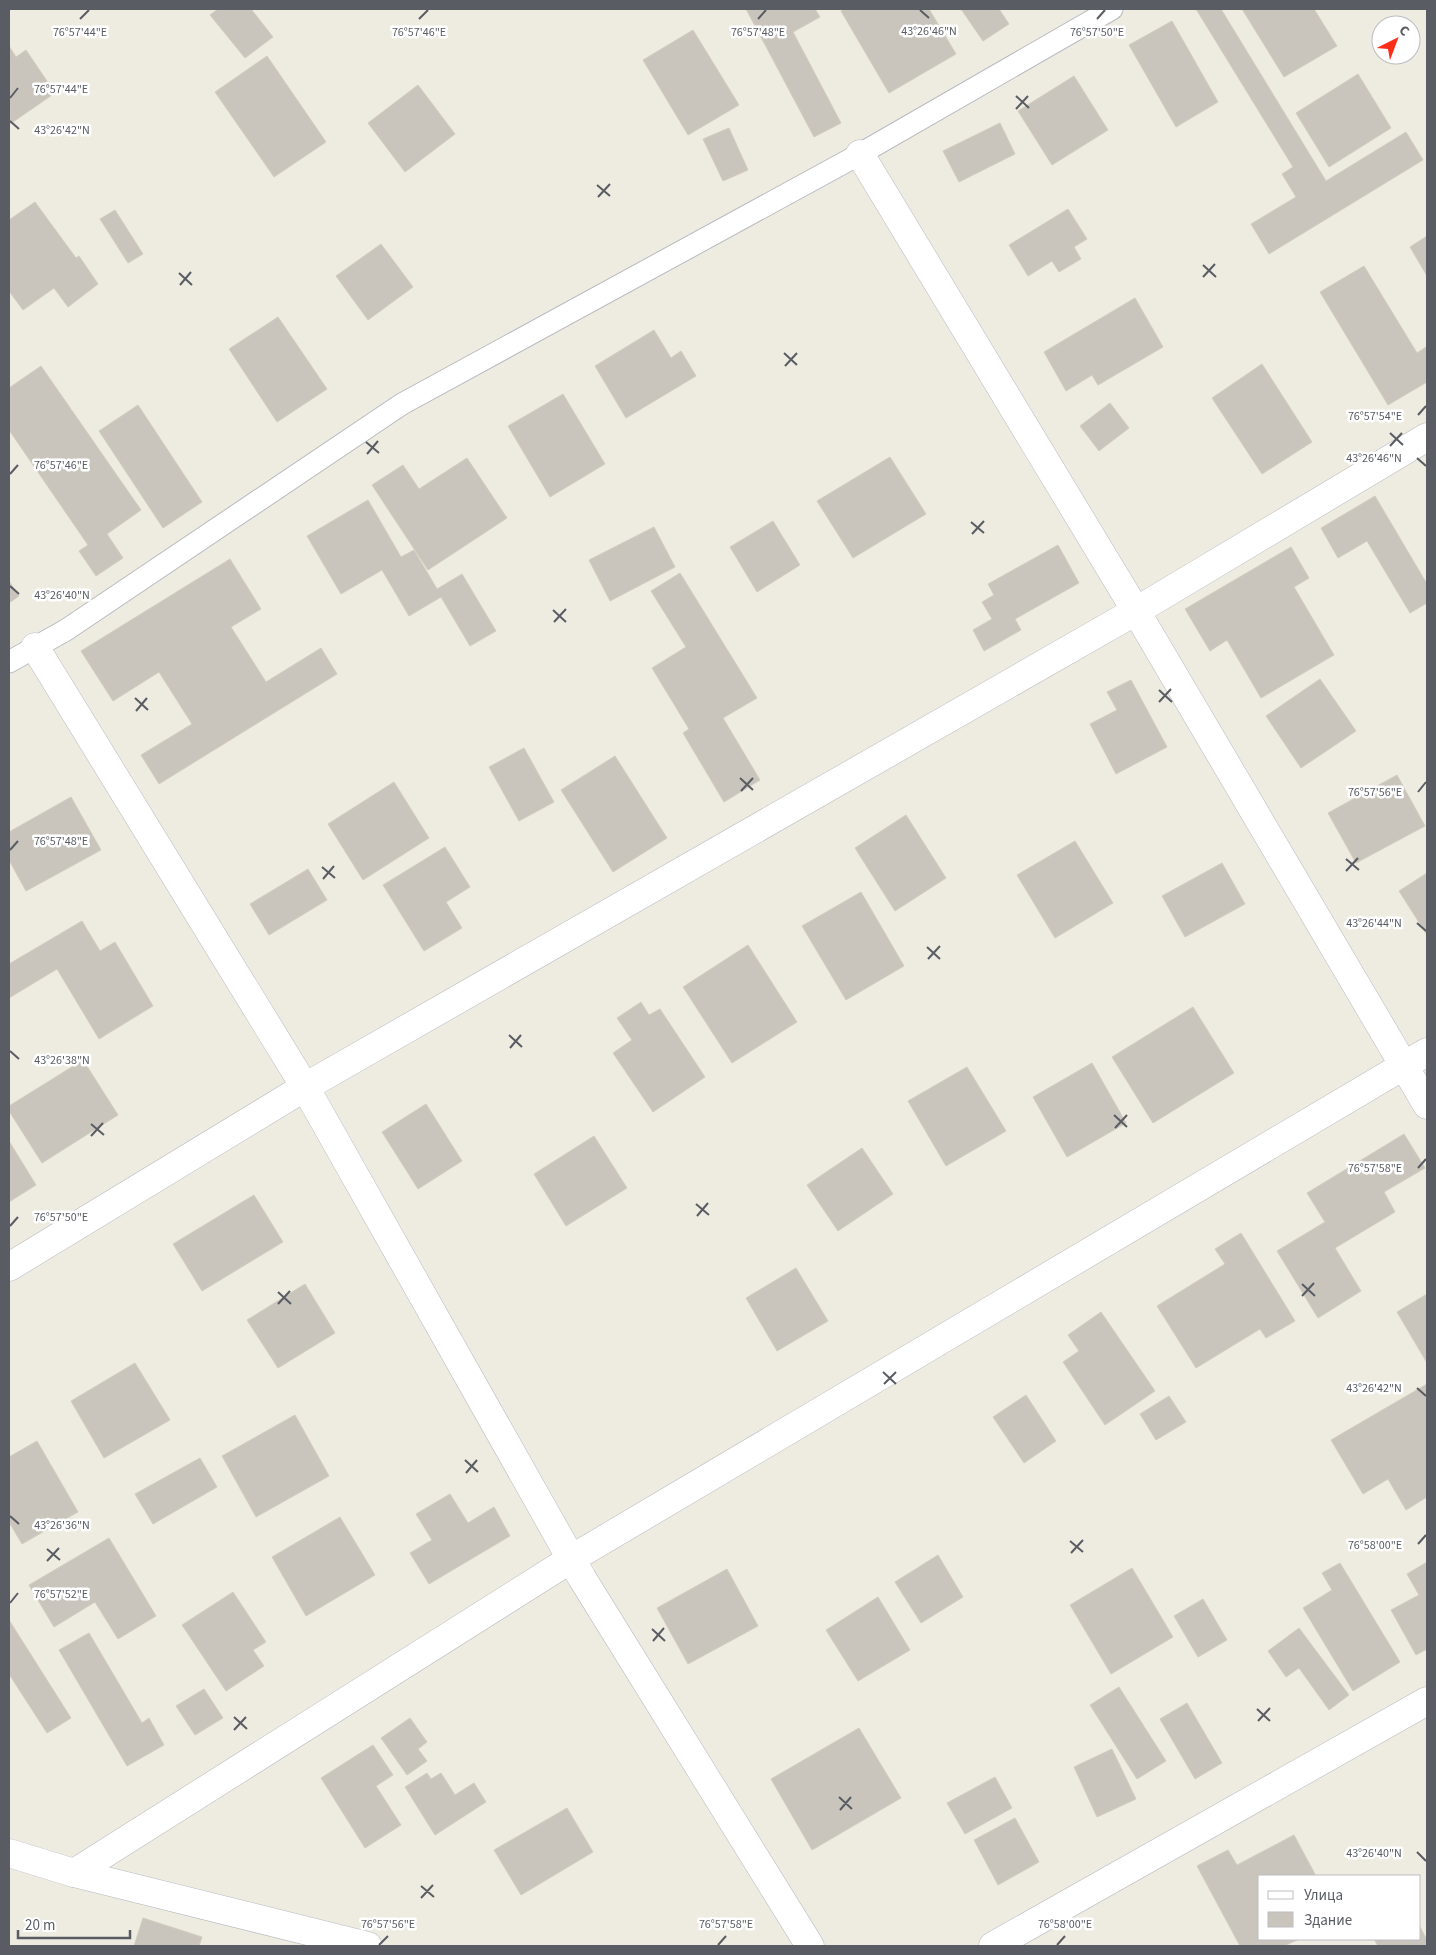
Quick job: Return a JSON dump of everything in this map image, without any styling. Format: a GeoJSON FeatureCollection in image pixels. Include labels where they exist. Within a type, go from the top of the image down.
{"type":"FeatureCollection","features":[{"type":"Feature","properties":{"kind":"street"},"geometry":{"type":"LineString","coordinates":[[860,154],[1136,611],[1427,1105]]}},
{"type":"Feature","properties":{"kind":"street"},"geometry":{"type":"LineString","coordinates":[[9,1267],[305,1087],[1136,611],[1427,437]]}},
{"type":"Feature","properties":{"kind":"street"},"geometry":{"type":"LineString","coordinates":[[35,647],[305,1087],[571,1559],[810,1946]]}},
{"type":"Feature","properties":{"kind":"street"},"geometry":{"type":"LineString","coordinates":[[74,1873],[571,1559],[1427,1052]]}},
{"type":"Feature","properties":{"kind":"street"},"geometry":{"type":"LineString","coordinates":[[993,1946],[1032,1937],[1427,1701]]}},
{"type":"Feature","properties":{"kind":"street"},"geometry":{"type":"LineString","coordinates":[[9,1853],[74,1873],[368,1946]]}},
{"type":"Feature","properties":{"kind":"lane"},"geometry":{"type":"LineString","coordinates":[[9,662],[66,630],[402,404],[860,154],[1112,9]]}},
{"type":"Feature","properties":{"kind":"building"},"geometry":{"type":"Polygon","coordinates":[[[218,9],[251,9],[273,37],[245,58],[210,15],[218,9]]]}},
{"type":"Feature","properties":{"kind":"building"},"geometry":{"type":"Polygon","coordinates":[[[746,9],[815,9],[820,17],[793,32],[841,123],[814,137],[746,9]]]}},
{"type":"Feature","properties":{"kind":"building"},"geometry":{"type":"Polygon","coordinates":[[[845,9],[929,9],[956,54],[889,93],[841,11],[845,9]]]}},
{"type":"Feature","properties":{"kind":"building"},"geometry":{"type":"Polygon","coordinates":[[[961,9],[999,9],[1009,24],[983,41],[961,9]]]}},
{"type":"Feature","properties":{"kind":"building"},"geometry":{"type":"Polygon","coordinates":[[[1196,9],[1221,9],[1326,181],[1406,132],[1423,160],[1269,254],[1251,224],[1296,197],[1282,174],[1293,167],[1196,9]]]}},
{"type":"Feature","properties":{"kind":"building"},"geometry":{"type":"Polygon","coordinates":[[[1242,9],[1314,9],[1337,46],[1284,77],[1242,9]]]}},
{"type":"Feature","properties":{"kind":"building"},"geometry":{"type":"Polygon","coordinates":[[[1172,21],[1218,102],[1176,127],[1129,45],[1172,21]]]}},
{"type":"Feature","properties":{"kind":"building"},"geometry":{"type":"Polygon","coordinates":[[[693,30],[739,105],[688,135],[643,60],[693,30]]]}},
{"type":"Feature","properties":{"kind":"building"},"geometry":{"type":"Polygon","coordinates":[[[9,46],[16,57],[26,50],[55,93],[10,124],[9,46]]]}},
{"type":"Feature","properties":{"kind":"building"},"geometry":{"type":"Polygon","coordinates":[[[267,56],[326,142],[274,177],[215,92],[267,56]]]}},
{"type":"Feature","properties":{"kind":"building"},"geometry":{"type":"Polygon","coordinates":[[[1358,74],[1391,128],[1329,167],[1296,113],[1358,74]]]}},
{"type":"Feature","properties":{"kind":"building"},"geometry":{"type":"Polygon","coordinates":[[[1074,76],[1108,130],[1052,165],[1018,111],[1074,76]]]}},
{"type":"Feature","properties":{"kind":"building"},"geometry":{"type":"Polygon","coordinates":[[[418,85],[455,134],[405,172],[368,123],[418,85]]]}},
{"type":"Feature","properties":{"kind":"building"},"geometry":{"type":"Polygon","coordinates":[[[1000,123],[1015,154],[959,182],[943,151],[1000,123]]]}},
{"type":"Feature","properties":{"kind":"building"},"geometry":{"type":"Polygon","coordinates":[[[729,128],[748,170],[723,181],[703,139],[729,128]]]}},
{"type":"Feature","properties":{"kind":"building"},"geometry":{"type":"Polygon","coordinates":[[[35,202],[76,258],[79,256],[98,284],[68,307],[54,288],[23,310],[9,291],[9,220],[35,202]]]}},
{"type":"Feature","properties":{"kind":"building"},"geometry":{"type":"Polygon","coordinates":[[[1068,209],[1087,239],[1074,247],[1081,259],[1059,272],[1052,261],[1028,276],[1009,245],[1068,209]]]}},
{"type":"Feature","properties":{"kind":"building"},"geometry":{"type":"Polygon","coordinates":[[[115,210],[143,254],[128,263],[100,219],[115,210]]]}},
{"type":"Feature","properties":{"kind":"building"},"geometry":{"type":"Polygon","coordinates":[[[1427,236],[1427,276],[1410,247],[1427,236]]]}},
{"type":"Feature","properties":{"kind":"building"},"geometry":{"type":"Polygon","coordinates":[[[381,244],[413,287],[368,320],[336,276],[381,244]]]}},
{"type":"Feature","properties":{"kind":"building"},"geometry":{"type":"Polygon","coordinates":[[[1364,266],[1417,353],[1427,348],[1427,382],[1388,405],[1320,292],[1364,266]]]}},
{"type":"Feature","properties":{"kind":"building"},"geometry":{"type":"Polygon","coordinates":[[[1135,298],[1163,347],[1098,385],[1092,375],[1066,391],[1044,352],[1135,298]]]}},
{"type":"Feature","properties":{"kind":"building"},"geometry":{"type":"Polygon","coordinates":[[[278,317],[327,389],[277,422],[229,349],[278,317]]]}},
{"type":"Feature","properties":{"kind":"building"},"geometry":{"type":"Polygon","coordinates":[[[654,330],[671,358],[681,351],[696,376],[626,418],[595,366],[654,330]]]}},
{"type":"Feature","properties":{"kind":"building"},"geometry":{"type":"Polygon","coordinates":[[[1262,364],[1312,442],[1262,474],[1212,398],[1262,364]]]}},
{"type":"Feature","properties":{"kind":"building"},"geometry":{"type":"Polygon","coordinates":[[[41,366],[141,510],[107,534],[123,558],[96,576],[79,551],[88,545],[9,430],[9,388],[41,366]]]}},
{"type":"Feature","properties":{"kind":"building"},"geometry":{"type":"Polygon","coordinates":[[[563,394],[605,464],[550,497],[508,426],[563,394]]]}},
{"type":"Feature","properties":{"kind":"building"},"geometry":{"type":"Polygon","coordinates":[[[1110,403],[1129,428],[1099,451],[1080,426],[1110,403]]]}},
{"type":"Feature","properties":{"kind":"building"},"geometry":{"type":"Polygon","coordinates":[[[138,405],[202,502],[163,528],[99,431],[138,405]]]}},
{"type":"Feature","properties":{"kind":"building"},"geometry":{"type":"Polygon","coordinates":[[[890,457],[926,514],[853,558],[817,501],[890,457]]]}},
{"type":"Feature","properties":{"kind":"building"},"geometry":{"type":"Polygon","coordinates":[[[467,458],[507,518],[428,570],[372,485],[403,465],[419,489],[467,458]]]}},
{"type":"Feature","properties":{"kind":"building"},"geometry":{"type":"Polygon","coordinates":[[[1375,496],[1427,584],[1427,603],[1410,613],[1367,541],[1338,558],[1321,528],[1375,496]]]}},
{"type":"Feature","properties":{"kind":"building"},"geometry":{"type":"Polygon","coordinates":[[[368,500],[401,557],[414,550],[437,589],[462,574],[496,631],[470,646],[441,597],[409,616],[382,570],[341,594],[307,536],[368,500]]]}},
{"type":"Feature","properties":{"kind":"building"},"geometry":{"type":"Polygon","coordinates":[[[773,521],[800,565],[757,592],[730,547],[773,521]]]}},
{"type":"Feature","properties":{"kind":"building"},"geometry":{"type":"Polygon","coordinates":[[[654,527],[675,567],[610,601],[589,560],[654,527]]]}},
{"type":"Feature","properties":{"kind":"building"},"geometry":{"type":"Polygon","coordinates":[[[1058,545],[1079,583],[1015,619],[1021,630],[984,651],[973,630],[992,619],[982,602],[994,595],[988,584],[1058,545]]]}},
{"type":"Feature","properties":{"kind":"building"},"geometry":{"type":"Polygon","coordinates":[[[1291,547],[1309,578],[1294,587],[1334,655],[1261,698],[1227,640],[1210,651],[1185,609],[1291,547]]]}},
{"type":"Feature","properties":{"kind":"building"},"geometry":{"type":"Polygon","coordinates":[[[230,559],[261,609],[231,627],[266,682],[321,648],[337,674],[159,784],[141,755],[192,724],[159,672],[113,701],[81,651],[230,559]]]}},
{"type":"Feature","properties":{"kind":"building"},"geometry":{"type":"Polygon","coordinates":[[[680,573],[757,698],[723,718],[760,780],[724,802],[683,733],[689,729],[652,668],[686,647],[651,591],[680,573]]]}},
{"type":"Feature","properties":{"kind":"building"},"geometry":{"type":"Polygon","coordinates":[[[9,581],[19,596],[9,603],[9,581]]]}},
{"type":"Feature","properties":{"kind":"building"},"geometry":{"type":"Polygon","coordinates":[[[1320,679],[1356,731],[1301,768],[1266,716],[1320,679]]]}},
{"type":"Feature","properties":{"kind":"building"},"geometry":{"type":"Polygon","coordinates":[[[1131,680],[1167,747],[1116,774],[1090,724],[1117,710],[1107,692],[1131,680]]]}},
{"type":"Feature","properties":{"kind":"building"},"geometry":{"type":"Polygon","coordinates":[[[524,748],[554,802],[519,821],[489,767],[524,748]]]}},
{"type":"Feature","properties":{"kind":"building"},"geometry":{"type":"Polygon","coordinates":[[[615,756],[667,838],[613,872],[561,790],[615,756]]]}},
{"type":"Feature","properties":{"kind":"building"},"geometry":{"type":"Polygon","coordinates":[[[1397,775],[1425,826],[1356,863],[1328,813],[1397,775]]]}},
{"type":"Feature","properties":{"kind":"building"},"geometry":{"type":"Polygon","coordinates":[[[394,782],[429,838],[363,880],[328,824],[394,782]]]}},
{"type":"Feature","properties":{"kind":"building"},"geometry":{"type":"Polygon","coordinates":[[[71,797],[101,850],[26,891],[9,860],[9,832],[71,797]]]}},
{"type":"Feature","properties":{"kind":"building"},"geometry":{"type":"Polygon","coordinates":[[[906,815],[946,878],[895,911],[855,848],[906,815]]]}},
{"type":"Feature","properties":{"kind":"building"},"geometry":{"type":"Polygon","coordinates":[[[1075,841],[1113,903],[1055,938],[1017,875],[1075,841]]]}},
{"type":"Feature","properties":{"kind":"building"},"geometry":{"type":"Polygon","coordinates":[[[445,847],[470,887],[446,902],[462,928],[424,951],[383,885],[445,847]]]}},
{"type":"Feature","properties":{"kind":"building"},"geometry":{"type":"Polygon","coordinates":[[[1222,863],[1245,904],[1185,937],[1162,896],[1222,863]]]}},
{"type":"Feature","properties":{"kind":"building"},"geometry":{"type":"Polygon","coordinates":[[[308,869],[327,900],[269,935],[250,904],[308,869]]]}},
{"type":"Feature","properties":{"kind":"building"},"geometry":{"type":"Polygon","coordinates":[[[1427,873],[1427,935],[1399,891],[1427,873]]]}},
{"type":"Feature","properties":{"kind":"building"},"geometry":{"type":"Polygon","coordinates":[[[861,892],[904,966],[846,1000],[802,926],[861,892]]]}},
{"type":"Feature","properties":{"kind":"building"},"geometry":{"type":"Polygon","coordinates":[[[82,921],[100,951],[115,942],[153,1006],[99,1039],[57,969],[9,998],[9,964],[82,921]]]}},
{"type":"Feature","properties":{"kind":"building"},"geometry":{"type":"Polygon","coordinates":[[[748,945],[797,1022],[732,1063],[683,987],[748,945]]]}},
{"type":"Feature","properties":{"kind":"building"},"geometry":{"type":"Polygon","coordinates":[[[641,1002],[649,1015],[660,1009],[705,1077],[653,1112],[613,1053],[632,1040],[617,1018],[641,1002]]]}},
{"type":"Feature","properties":{"kind":"building"},"geometry":{"type":"Polygon","coordinates":[[[1193,1007],[1234,1073],[1153,1123],[1112,1057],[1193,1007]]]}},
{"type":"Feature","properties":{"kind":"building"},"geometry":{"type":"Polygon","coordinates":[[[83,1060],[118,1115],[42,1163],[9,1111],[9,1106],[83,1060]]]}},
{"type":"Feature","properties":{"kind":"building"},"geometry":{"type":"Polygon","coordinates":[[[1092,1063],[1126,1123],[1067,1157],[1033,1097],[1092,1063]]]}},
{"type":"Feature","properties":{"kind":"building"},"geometry":{"type":"Polygon","coordinates":[[[967,1067],[1006,1131],[946,1166],[908,1101],[967,1067]]]}},
{"type":"Feature","properties":{"kind":"building"},"geometry":{"type":"Polygon","coordinates":[[[426,1104],[462,1161],[418,1189],[382,1132],[426,1104]]]}},
{"type":"Feature","properties":{"kind":"building"},"geometry":{"type":"Polygon","coordinates":[[[1404,1134],[1425,1168],[1384,1192],[1395,1212],[1335,1248],[1361,1291],[1318,1318],[1277,1251],[1325,1222],[1307,1193],[1404,1134]]]}},
{"type":"Feature","properties":{"kind":"building"},"geometry":{"type":"Polygon","coordinates":[[[594,1136],[627,1188],[566,1226],[534,1174],[594,1136]]]}},
{"type":"Feature","properties":{"kind":"building"},"geometry":{"type":"Polygon","coordinates":[[[9,1141],[36,1185],[9,1202],[9,1141]]]}},
{"type":"Feature","properties":{"kind":"building"},"geometry":{"type":"Polygon","coordinates":[[[862,1148],[893,1194],[838,1231],[807,1185],[862,1148]]]}},
{"type":"Feature","properties":{"kind":"building"},"geometry":{"type":"Polygon","coordinates":[[[254,1195],[283,1242],[202,1291],[173,1244],[254,1195]]]}},
{"type":"Feature","properties":{"kind":"building"},"geometry":{"type":"Polygon","coordinates":[[[1241,1233],[1295,1321],[1266,1338],[1260,1329],[1196,1368],[1157,1306],[1225,1264],[1215,1249],[1241,1233]]]}},
{"type":"Feature","properties":{"kind":"building"},"geometry":{"type":"Polygon","coordinates":[[[796,1268],[828,1321],[777,1351],[746,1298],[796,1268]]]}},
{"type":"Feature","properties":{"kind":"building"},"geometry":{"type":"Polygon","coordinates":[[[305,1284],[335,1333],[278,1368],[247,1320],[305,1284]]]}},
{"type":"Feature","properties":{"kind":"building"},"geometry":{"type":"Polygon","coordinates":[[[1427,1294],[1427,1363],[1397,1312],[1427,1294]]]}},
{"type":"Feature","properties":{"kind":"building"},"geometry":{"type":"Polygon","coordinates":[[[1101,1312],[1155,1391],[1105,1425],[1063,1362],[1079,1351],[1068,1335],[1101,1312]]]}},
{"type":"Feature","properties":{"kind":"building"},"geometry":{"type":"Polygon","coordinates":[[[135,1363],[170,1420],[104,1458],[71,1401],[135,1363]]]}},
{"type":"Feature","properties":{"kind":"building"},"geometry":{"type":"Polygon","coordinates":[[[1427,1384],[1427,1497],[1406,1510],[1388,1479],[1363,1494],[1331,1440],[1427,1384]]]}},
{"type":"Feature","properties":{"kind":"building"},"geometry":{"type":"Polygon","coordinates":[[[1026,1395],[1056,1441],[1024,1463],[993,1417],[1026,1395]]]}},
{"type":"Feature","properties":{"kind":"building"},"geometry":{"type":"Polygon","coordinates":[[[1169,1396],[1186,1422],[1156,1440],[1140,1414],[1169,1396]]]}},
{"type":"Feature","properties":{"kind":"building"},"geometry":{"type":"Polygon","coordinates":[[[295,1415],[329,1476],[256,1517],[222,1456],[295,1415]]]}},
{"type":"Feature","properties":{"kind":"building"},"geometry":{"type":"Polygon","coordinates":[[[37,1441],[78,1512],[22,1544],[9,1522],[9,1457],[37,1441]]]}},
{"type":"Feature","properties":{"kind":"building"},"geometry":{"type":"Polygon","coordinates":[[[200,1458],[217,1487],[153,1524],[135,1494],[200,1458]]]}},
{"type":"Feature","properties":{"kind":"building"},"geometry":{"type":"Polygon","coordinates":[[[450,1494],[468,1523],[494,1507],[510,1536],[429,1584],[410,1553],[432,1540],[416,1514],[450,1494]]]}},
{"type":"Feature","properties":{"kind":"building"},"geometry":{"type":"Polygon","coordinates":[[[340,1517],[375,1575],[306,1616],[272,1557],[340,1517]]]}},
{"type":"Feature","properties":{"kind":"building"},"geometry":{"type":"Polygon","coordinates":[[[109,1538],[156,1616],[118,1639],[95,1602],[54,1627],[29,1585],[109,1538]]]}},
{"type":"Feature","properties":{"kind":"building"},"geometry":{"type":"Polygon","coordinates":[[[938,1555],[963,1597],[921,1623],[895,1582],[938,1555]]]}},
{"type":"Feature","properties":{"kind":"building"},"geometry":{"type":"Polygon","coordinates":[[[1427,1562],[1427,1649],[1416,1655],[1391,1610],[1419,1595],[1407,1574],[1427,1562]]]}},
{"type":"Feature","properties":{"kind":"building"},"geometry":{"type":"Polygon","coordinates":[[[1340,1563],[1400,1662],[1353,1691],[1303,1608],[1332,1590],[1322,1573],[1340,1563]]]}},
{"type":"Feature","properties":{"kind":"building"},"geometry":{"type":"Polygon","coordinates":[[[1132,1568],[1173,1637],[1111,1674],[1070,1605],[1132,1568]]]}},
{"type":"Feature","properties":{"kind":"building"},"geometry":{"type":"Polygon","coordinates":[[[727,1569],[758,1626],[688,1664],[657,1608],[727,1569]]]}},
{"type":"Feature","properties":{"kind":"building"},"geometry":{"type":"Polygon","coordinates":[[[233,1592],[266,1642],[253,1650],[264,1666],[226,1691],[182,1625],[233,1592]]]}},
{"type":"Feature","properties":{"kind":"building"},"geometry":{"type":"Polygon","coordinates":[[[878,1597],[910,1650],[858,1681],[826,1630],[878,1597]]]}},
{"type":"Feature","properties":{"kind":"building"},"geometry":{"type":"Polygon","coordinates":[[[1203,1599],[1227,1640],[1198,1657],[1174,1616],[1203,1599]]]}},
{"type":"Feature","properties":{"kind":"building"},"geometry":{"type":"Polygon","coordinates":[[[9,1620],[71,1718],[47,1733],[9,1674],[9,1620]]]}},
{"type":"Feature","properties":{"kind":"building"},"geometry":{"type":"Polygon","coordinates":[[[1299,1628],[1349,1695],[1329,1710],[1299,1668],[1286,1677],[1268,1651],[1299,1628]]]}},
{"type":"Feature","properties":{"kind":"building"},"geometry":{"type":"Polygon","coordinates":[[[89,1633],[142,1723],[149,1718],[164,1745],[127,1766],[59,1650],[89,1633]]]}},
{"type":"Feature","properties":{"kind":"building"},"geometry":{"type":"Polygon","coordinates":[[[1119,1687],[1166,1761],[1137,1779],[1090,1705],[1119,1687]]]}},
{"type":"Feature","properties":{"kind":"building"},"geometry":{"type":"Polygon","coordinates":[[[204,1689],[223,1718],[195,1735],[176,1706],[204,1689]]]}},
{"type":"Feature","properties":{"kind":"building"},"geometry":{"type":"Polygon","coordinates":[[[1187,1703],[1222,1763],[1195,1779],[1160,1719],[1187,1703]]]}},
{"type":"Feature","properties":{"kind":"building"},"geometry":{"type":"Polygon","coordinates":[[[410,1718],[427,1742],[418,1749],[427,1761],[407,1775],[381,1738],[410,1718]]]}},
{"type":"Feature","properties":{"kind":"building"},"geometry":{"type":"Polygon","coordinates":[[[859,1728],[901,1798],[812,1850],[771,1779],[859,1728]]]}},
{"type":"Feature","properties":{"kind":"building"},"geometry":{"type":"Polygon","coordinates":[[[373,1745],[393,1775],[376,1786],[401,1825],[365,1848],[321,1778],[373,1745]]]}},
{"type":"Feature","properties":{"kind":"building"},"geometry":{"type":"Polygon","coordinates":[[[1112,1749],[1136,1799],[1097,1817],[1074,1767],[1112,1749]]]}},
{"type":"Feature","properties":{"kind":"building"},"geometry":{"type":"Polygon","coordinates":[[[427,1773],[431,1779],[441,1773],[455,1795],[474,1783],[486,1802],[435,1835],[405,1787],[427,1773]]]}},
{"type":"Feature","properties":{"kind":"building"},"geometry":{"type":"Polygon","coordinates":[[[995,1777],[1012,1808],[965,1834],[947,1803],[995,1777]]]}},
{"type":"Feature","properties":{"kind":"building"},"geometry":{"type":"Polygon","coordinates":[[[567,1808],[593,1852],[521,1895],[494,1850],[567,1808]]]}},
{"type":"Feature","properties":{"kind":"building"},"geometry":{"type":"Polygon","coordinates":[[[1015,1818],[1039,1862],[998,1885],[974,1840],[1015,1818]]]}},
{"type":"Feature","properties":{"kind":"building"},"geometry":{"type":"Polygon","coordinates":[[[1294,1835],[1315,1875],[1258,1875],[1258,1940],[1297,1940],[1284,1946],[1240,1946],[1197,1866],[1228,1850],[1237,1865],[1294,1835]]]}},
{"type":"Feature","properties":{"kind":"building"},"geometry":{"type":"Polygon","coordinates":[[[143,1918],[202,1937],[199,1946],[134,1946],[143,1918]]]}},
{"type":"Feature","properties":{"kind":"building"},"geometry":{"type":"Polygon","coordinates":[[[1421,1929],[1427,1940],[1427,1946],[1378,1946],[1375,1940],[1421,1940],[1421,1929]]]}}]}
